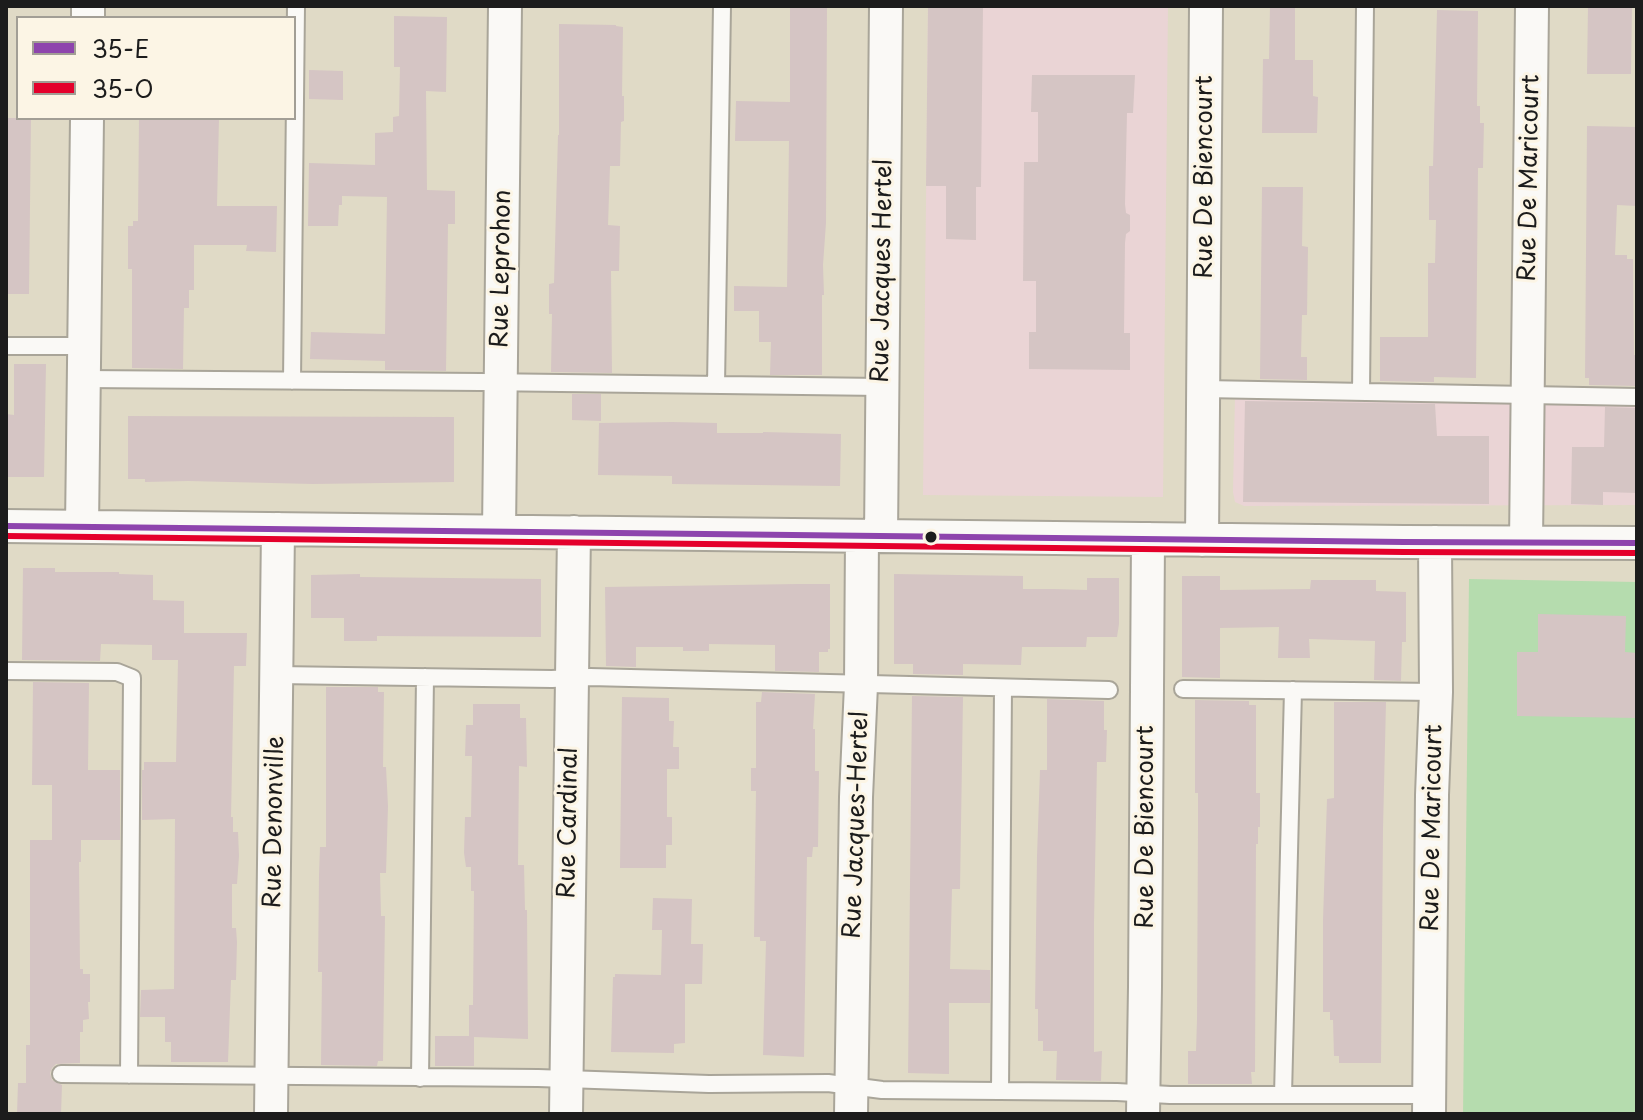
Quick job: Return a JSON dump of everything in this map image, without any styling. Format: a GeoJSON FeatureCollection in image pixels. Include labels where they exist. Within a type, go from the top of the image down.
{"type":"FeatureCollection","features":[{"type":"Feature","properties":{"kind":"street","name":"Rue Leprohon"},"geometry":{"type":"LineString","coordinates":[[499,531],[505,6]]}},
{"type":"Feature","properties":{"kind":"street","name":"Rue Jacques Hertel"},"geometry":{"type":"LineString","coordinates":[[872,536],[882,387],[886,6]]}},
{"type":"Feature","properties":{"kind":"street","name":"Rue De Biencourt"},"geometry":{"type":"LineString","coordinates":[[1202,540],[1206,6]]}},
{"type":"Feature","properties":{"kind":"street","name":"Rue De Maricourt"},"geometry":{"type":"LineString","coordinates":[[1526,542],[1532,6]]}},
{"type":"Feature","properties":{"kind":"street"},"geometry":{"type":"LineString","coordinates":[[82,527],[87,120]]}},
{"type":"Feature","properties":{"kind":"street"},"geometry":{"type":"LineString","coordinates":[[6,526],[1637,543]]}},
{"type":"Feature","properties":{"kind":"street","name":"Rue Denonville"},"geometry":{"type":"LineString","coordinates":[[271,1114],[278,529]]}},
{"type":"Feature","properties":{"kind":"street","name":"Rue Cardinal"},"geometry":{"type":"LineString","coordinates":[[566,1114],[574,532]]}},
{"type":"Feature","properties":{"kind":"street","name":"Rue Jacques-Hertel"},"geometry":{"type":"LineString","coordinates":[[851,1100],[856,797],[872,536]]}},
{"type":"Feature","properties":{"kind":"street","name":"Rue De Biencourt"},"geometry":{"type":"LineString","coordinates":[[1143,1104],[1148,539]]}},
{"type":"Feature","properties":{"kind":"street","name":"Rue De Maricourt"},"geometry":{"type":"LineString","coordinates":[[1429,1104],[1436,692],[1435,542]]}},
{"type":"Feature","properties":{"kind":"lane"},"geometry":{"type":"LineString","coordinates":[[716,385],[722,6]]}},
{"type":"Feature","properties":{"kind":"lane"},"geometry":{"type":"LineString","coordinates":[[1361,392],[1365,6]]}},
{"type":"Feature","properties":{"kind":"lane"},"geometry":{"type":"LineString","coordinates":[[292,381],[295,120]]}},
{"type":"Feature","properties":{"kind":"lane"},"geometry":{"type":"LineString","coordinates":[[6,346],[84,346]]}},
{"type":"Feature","properties":{"kind":"lane"},"geometry":{"type":"LineString","coordinates":[[84,379],[882,387]]}},
{"type":"Feature","properties":{"kind":"lane"},"geometry":{"type":"LineString","coordinates":[[1204,389],[1637,397]]}},
{"type":"Feature","properties":{"kind":"lane"},"geometry":{"type":"LineString","coordinates":[[6,671],[117,672],[132,678],[129,1075]]}},
{"type":"Feature","properties":{"kind":"lane"},"geometry":{"type":"LineString","coordinates":[[277,675],[1109,690]]}},
{"type":"Feature","properties":{"kind":"lane"},"geometry":{"type":"LineString","coordinates":[[420,1078],[425,677]]}},
{"type":"Feature","properties":{"kind":"lane"},"geometry":{"type":"LineString","coordinates":[[1000,1091],[1003,688]]}},
{"type":"Feature","properties":{"kind":"lane"},"geometry":{"type":"LineString","coordinates":[[1183,689],[1436,692]]}},
{"type":"Feature","properties":{"kind":"lane"},"geometry":{"type":"LineString","coordinates":[[1283,1095],[1293,690]]}},
{"type":"Feature","properties":{"kind":"lane"},"geometry":{"type":"LineString","coordinates":[[61,1074],[828,1083],[851,1100],[887,1090],[1000,1091],[1143,1104],[1170,1095],[1283,1095],[1429,1104]]}},
{"type":"Feature","properties":{"kind":"shaded area"},"geometry":{"type":"Polygon","coordinates":[[[928,6],[1168,6],[1163,497],[923,495],[928,6]]]}},
{"type":"Feature","properties":{"kind":"shaded area"},"geometry":{"type":"Polygon","coordinates":[[[1235,395],[1637,401],[1637,505],[1244,506],[1235,502],[1233,492],[1235,395]]]}},
{"type":"Feature","properties":{"kind":"green space"},"geometry":{"type":"Polygon","coordinates":[[[1469,579],[1637,582],[1637,1114],[1463,1114],[1469,579]]]}},
{"type":"Feature","properties":{"kind":"building"},"geometry":{"type":"Polygon","coordinates":[[[790,6],[827,6],[822,375],[770,375],[771,342],[759,342],[759,311],[734,311],[734,286],[787,287],[789,141],[735,141],[736,101],[790,102],[790,6]]]}},
{"type":"Feature","properties":{"kind":"building"},"geometry":{"type":"Polygon","coordinates":[[[928,6],[983,6],[981,187],[976,187],[976,240],[946,239],[946,186],[926,186],[928,6]]]}},
{"type":"Feature","properties":{"kind":"building"},"geometry":{"type":"Polygon","coordinates":[[[1270,6],[1295,6],[1295,60],[1313,60],[1313,96],[1318,97],[1317,133],[1262,133],[1263,59],[1269,59],[1270,6]]]}},
{"type":"Feature","properties":{"kind":"building"},"geometry":{"type":"Polygon","coordinates":[[[1588,6],[1632,6],[1631,74],[1587,74],[1588,6]]]}},
{"type":"Feature","properties":{"kind":"building"},"geometry":{"type":"Polygon","coordinates":[[[1437,10],[1478,11],[1477,106],[1480,106],[1480,123],[1484,123],[1483,168],[1478,168],[1476,378],[1434,377],[1434,382],[1380,381],[1380,337],[1428,337],[1428,263],[1435,263],[1436,220],[1429,220],[1429,166],[1433,166],[1437,10]]]}},
{"type":"Feature","properties":{"kind":"building"},"geometry":{"type":"Polygon","coordinates":[[[394,16],[447,17],[446,92],[426,91],[427,190],[455,191],[455,224],[448,224],[446,371],[385,370],[385,361],[310,359],[311,332],[385,334],[387,197],[342,196],[338,226],[308,226],[309,163],[375,165],[375,133],[393,132],[393,117],[399,116],[400,67],[394,67],[394,16]]]}},
{"type":"Feature","properties":{"kind":"building"},"geometry":{"type":"Polygon","coordinates":[[[559,24],[623,27],[624,121],[621,122],[620,166],[610,166],[608,225],[620,226],[619,271],[611,271],[612,373],[551,372],[549,284],[554,283],[559,24]]]}},
{"type":"Feature","properties":{"kind":"building"},"geometry":{"type":"Polygon","coordinates":[[[309,70],[343,71],[343,100],[309,99],[309,70]]]}},
{"type":"Feature","properties":{"kind":"building"},"geometry":{"type":"Polygon","coordinates":[[[1032,75],[1135,75],[1133,113],[1127,113],[1125,204],[1126,213],[1130,215],[1130,231],[1126,234],[1125,243],[1124,333],[1130,333],[1130,370],[1029,369],[1029,332],[1036,332],[1036,281],[1023,281],[1024,162],[1038,162],[1038,112],[1031,112],[1032,75]]]}},
{"type":"Feature","properties":{"kind":"building"},"geometry":{"type":"Polygon","coordinates":[[[6,118],[16,118],[31,120],[29,294],[6,294],[6,118]]]}},
{"type":"Feature","properties":{"kind":"building"},"geometry":{"type":"Polygon","coordinates":[[[139,120],[219,120],[217,206],[277,206],[276,252],[246,251],[247,245],[194,245],[194,290],[189,290],[189,308],[184,308],[183,369],[132,368],[132,269],[128,269],[128,226],[138,221],[139,120]]]}},
{"type":"Feature","properties":{"kind":"building"},"geometry":{"type":"Polygon","coordinates":[[[1587,126],[1637,127],[1637,206],[1617,205],[1615,255],[1627,255],[1627,259],[1633,259],[1637,386],[1589,385],[1589,378],[1585,378],[1587,126]]]}},
{"type":"Feature","properties":{"kind":"building"},"geometry":{"type":"Polygon","coordinates":[[[1262,187],[1303,187],[1302,246],[1308,247],[1307,315],[1302,315],[1301,357],[1307,357],[1307,380],[1260,379],[1262,187]]]}},
{"type":"Feature","properties":{"kind":"building"},"geometry":{"type":"Polygon","coordinates":[[[14,364],[46,364],[44,477],[6,477],[6,414],[14,415],[14,364]]]}},
{"type":"Feature","properties":{"kind":"building"},"geometry":{"type":"Polygon","coordinates":[[[572,394],[601,394],[601,421],[572,420],[572,394]]]}},
{"type":"Feature","properties":{"kind":"building"},"geometry":{"type":"Polygon","coordinates":[[[1245,401],[1435,404],[1437,436],[1489,436],[1489,504],[1243,502],[1245,401]]]}},
{"type":"Feature","properties":{"kind":"building"},"geometry":{"type":"Polygon","coordinates":[[[1605,407],[1637,408],[1637,493],[1603,492],[1603,505],[1571,504],[1572,447],[1604,447],[1605,407]]]}},
{"type":"Feature","properties":{"kind":"building"},"geometry":{"type":"Polygon","coordinates":[[[128,416],[454,417],[454,482],[313,484],[145,482],[145,479],[128,479],[128,416]]]}},
{"type":"Feature","properties":{"kind":"building"},"geometry":{"type":"Polygon","coordinates":[[[599,423],[717,423],[717,433],[841,434],[840,486],[672,484],[672,476],[598,475],[599,423]]]}},
{"type":"Feature","properties":{"kind":"building"},"geometry":{"type":"Polygon","coordinates":[[[23,568],[153,575],[153,600],[184,601],[184,633],[247,633],[246,666],[234,666],[231,817],[233,832],[238,832],[239,856],[237,884],[232,884],[232,928],[236,928],[237,942],[236,980],[231,980],[228,1062],[171,1062],[171,1042],[165,1042],[165,1017],[140,1017],[141,990],[174,989],[175,819],[142,820],[142,770],[144,762],[176,762],[178,660],[152,660],[152,645],[101,644],[100,661],[22,660],[23,568]]]}},
{"type":"Feature","properties":{"kind":"building"},"geometry":{"type":"Polygon","coordinates":[[[360,574],[360,577],[541,579],[541,637],[377,636],[377,641],[344,641],[344,618],[311,618],[311,575],[360,574]]]}},
{"type":"Feature","properties":{"kind":"building"},"geometry":{"type":"Polygon","coordinates":[[[894,574],[1023,576],[1023,589],[1087,590],[1087,578],[1119,578],[1117,637],[1087,637],[1086,647],[1022,647],[1021,665],[963,664],[963,675],[913,674],[913,664],[894,664],[894,574]]]}},
{"type":"Feature","properties":{"kind":"building"},"geometry":{"type":"Polygon","coordinates":[[[1182,576],[1220,576],[1220,590],[1310,589],[1311,580],[1376,580],[1376,591],[1406,592],[1406,642],[1402,642],[1401,681],[1374,680],[1375,641],[1309,639],[1310,658],[1278,658],[1279,627],[1220,628],[1220,678],[1182,677],[1182,576]]]}},
{"type":"Feature","properties":{"kind":"building"},"geometry":{"type":"Polygon","coordinates":[[[830,584],[830,649],[819,652],[819,672],[775,671],[775,645],[709,644],[709,651],[683,651],[683,647],[636,647],[636,667],[606,666],[605,587],[830,584]]]}},
{"type":"Feature","properties":{"kind":"building"},"geometry":{"type":"Polygon","coordinates":[[[1538,614],[1626,616],[1625,652],[1637,653],[1637,718],[1517,716],[1517,652],[1538,652],[1538,614]]]}},
{"type":"Feature","properties":{"kind":"building"},"geometry":{"type":"Polygon","coordinates":[[[33,682],[89,683],[88,770],[120,770],[120,840],[81,840],[80,969],[83,969],[83,974],[90,974],[89,1019],[83,1020],[83,1032],[80,1032],[80,1063],[56,1064],[50,1073],[52,1080],[62,1085],[61,1114],[17,1114],[18,1083],[26,1083],[26,1045],[30,1045],[30,840],[52,840],[52,785],[32,785],[33,682]]]}},
{"type":"Feature","properties":{"kind":"building"},"geometry":{"type":"Polygon","coordinates":[[[326,687],[378,687],[378,692],[384,692],[383,767],[386,767],[388,806],[386,873],[380,873],[381,916],[385,916],[383,1061],[378,1061],[377,1066],[321,1065],[319,875],[320,847],[326,847],[326,687]]]}},
{"type":"Feature","properties":{"kind":"building"},"geometry":{"type":"Polygon","coordinates":[[[762,692],[815,694],[813,729],[815,771],[819,771],[818,847],[813,847],[812,857],[807,857],[804,1057],[763,1055],[766,941],[754,937],[756,791],[751,791],[751,768],[756,768],[756,702],[761,702],[762,692]]]}},
{"type":"Feature","properties":{"kind":"building"},"geometry":{"type":"Polygon","coordinates":[[[912,696],[963,697],[960,889],[952,889],[950,969],[990,970],[990,1003],[949,1003],[949,1074],[908,1073],[912,696]]]}},
{"type":"Feature","properties":{"kind":"building"},"geometry":{"type":"Polygon","coordinates":[[[622,697],[669,698],[669,721],[674,721],[673,747],[679,747],[679,769],[667,769],[667,817],[672,817],[672,845],[666,845],[666,868],[620,868],[622,697]]]}},
{"type":"Feature","properties":{"kind":"building"},"geometry":{"type":"Polygon","coordinates":[[[1047,699],[1104,701],[1106,762],[1097,762],[1094,923],[1094,1052],[1102,1051],[1101,1081],[1056,1080],[1057,1051],[1043,1051],[1043,1041],[1038,1041],[1038,1009],[1035,1009],[1037,856],[1040,770],[1047,770],[1047,699]]]}},
{"type":"Feature","properties":{"kind":"building"},"geometry":{"type":"Polygon","coordinates":[[[1195,700],[1249,701],[1249,705],[1256,705],[1256,793],[1260,793],[1260,827],[1256,844],[1255,1072],[1251,1072],[1252,1084],[1188,1084],[1188,1051],[1196,1051],[1197,1020],[1198,793],[1195,793],[1195,700]]]}},
{"type":"Feature","properties":{"kind":"building"},"geometry":{"type":"Polygon","coordinates":[[[1334,702],[1386,702],[1381,1063],[1339,1063],[1339,1056],[1334,1056],[1333,1020],[1330,1020],[1330,1012],[1323,1012],[1327,799],[1334,798],[1334,702]]]}},
{"type":"Feature","properties":{"kind":"building"},"geometry":{"type":"Polygon","coordinates":[[[473,704],[520,704],[520,718],[526,718],[527,767],[519,766],[518,865],[524,865],[527,910],[528,1039],[474,1037],[474,1066],[435,1066],[435,1036],[469,1036],[469,1005],[473,1005],[474,891],[471,891],[471,867],[466,867],[464,853],[465,817],[471,817],[472,756],[465,756],[466,725],[473,725],[473,704]]]}},
{"type":"Feature","properties":{"kind":"building"},"geometry":{"type":"Polygon","coordinates":[[[653,898],[692,899],[691,944],[703,944],[702,984],[685,984],[685,1043],[674,1044],[674,1053],[611,1052],[613,977],[615,974],[661,975],[662,930],[652,930],[653,898]]]}},
{"type":"Feature","properties":{"kind":"transit line","name":"35-E"},"geometry":{"type":"LineString","coordinates":[[6,526],[1637,543]]}},
{"type":"Feature","properties":{"kind":"transit line","name":"35-O"},"geometry":{"type":"LineString","coordinates":[[6,536],[1637,553]]}}]}
